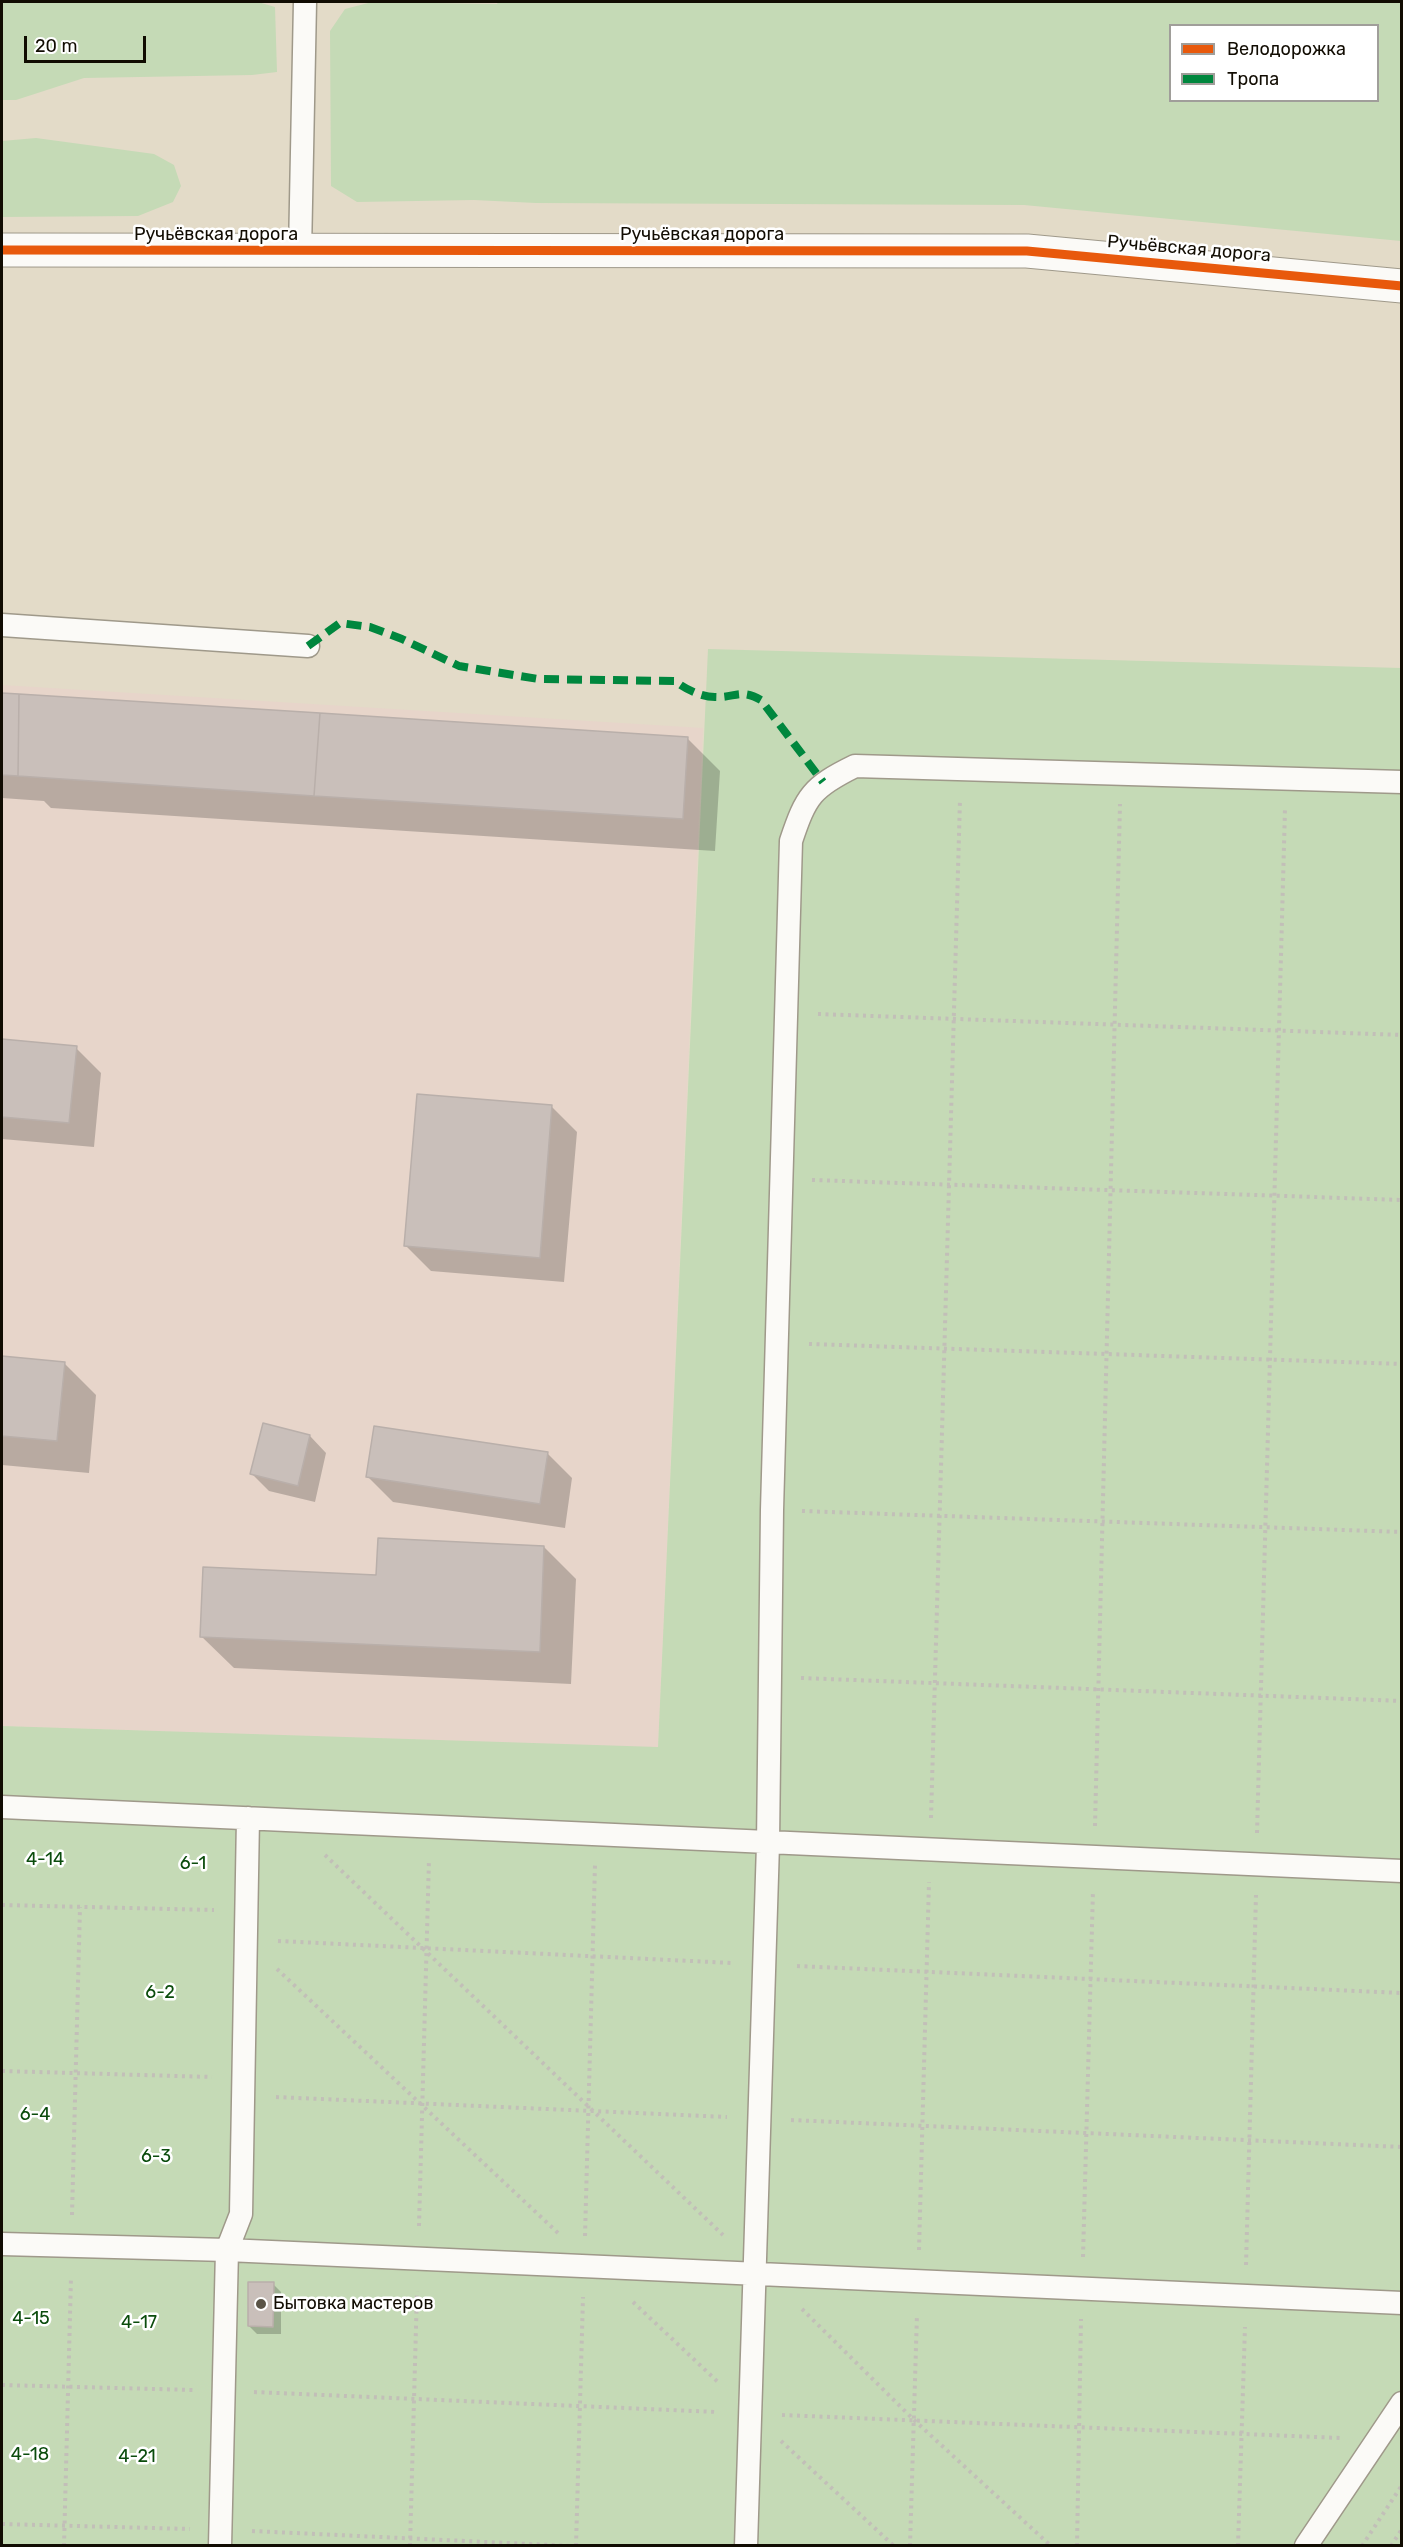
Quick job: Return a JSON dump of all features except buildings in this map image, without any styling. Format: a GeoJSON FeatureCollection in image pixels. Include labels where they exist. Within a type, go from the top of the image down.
{"type":"FeatureCollection","features":[{"type":"Feature","properties":{"kind":"street","name":"Ручьёвская дорога"},"geometry":{"type":"LineString","coordinates":[[2,250],[1027,251],[1401,286]]}},
{"type":"Feature","properties":{"kind":"lane"},"geometry":{"type":"LineString","coordinates":[[300,252],[304,2]]}},
{"type":"Feature","properties":{"kind":"lane"},"geometry":{"type":"LineString","coordinates":[[2,625],[308,646]]}},
{"type":"Feature","properties":{"kind":"lane"},"geometry":{"type":"LineString","coordinates":[[746,2546],[752,2414],[758,2118],[768,1844],[772,1510],[791,841],[802,808],[823,782],[855,766],[1401,782]]}},
{"type":"Feature","properties":{"kind":"lane"},"geometry":{"type":"LineString","coordinates":[[2,1807],[430,1825],[768,1844],[1401,1871]]}},
{"type":"Feature","properties":{"kind":"lane"},"geometry":{"type":"LineString","coordinates":[[220,2537],[227,2250],[241,2214],[248,1818]]}},
{"type":"Feature","properties":{"kind":"lane"},"geometry":{"type":"LineString","coordinates":[[2,2244],[227,2250],[918,2283],[1401,2303]]}},
{"type":"Feature","properties":{"kind":"lane"},"geometry":{"type":"LineString","coordinates":[[1306,2546],[1401,2403]]}},
{"type":"Feature","properties":{"kind":"path"},"geometry":{"type":"LineString","coordinates":[[910,2546],[961,769]]}},
{"type":"Feature","properties":{"kind":"path"},"geometry":{"type":"LineString","coordinates":[[1077,2546],[1121,774]]}},
{"type":"Feature","properties":{"kind":"path"},"geometry":{"type":"LineString","coordinates":[[1238,2546],[1243,2434],[1256,1864],[1286,778]]}},
{"type":"Feature","properties":{"kind":"path"},"geometry":{"type":"LineString","coordinates":[[787,1013],[1401,1035]]}},
{"type":"Feature","properties":{"kind":"path"},"geometry":{"type":"LineString","coordinates":[[781,1179],[1401,1200]]}},
{"type":"Feature","properties":{"kind":"path"},"geometry":{"type":"LineString","coordinates":[[776,1343],[1401,1364]]}},
{"type":"Feature","properties":{"kind":"path"},"geometry":{"type":"LineString","coordinates":[[772,1510],[1401,1533]]}},
{"type":"Feature","properties":{"kind":"path"},"geometry":{"type":"LineString","coordinates":[[770,1677],[1401,1701]]}},
{"type":"Feature","properties":{"kind":"path"},"geometry":{"type":"LineString","coordinates":[[287,1819],[733,2244],[756,2274]]}},
{"type":"Feature","properties":{"kind":"path"},"geometry":{"type":"LineString","coordinates":[[410,2546],[430,1825]]}},
{"type":"Feature","properties":{"kind":"path"},"geometry":{"type":"LineString","coordinates":[[576,2546],[596,1835]]}},
{"type":"Feature","properties":{"kind":"path"},"geometry":{"type":"LineString","coordinates":[[2,1905],[247,1911]]}},
{"type":"Feature","properties":{"kind":"path"},"geometry":{"type":"LineString","coordinates":[[64,2546],[80,1907]]}},
{"type":"Feature","properties":{"kind":"path"},"geometry":{"type":"LineString","coordinates":[[246,1940],[1401,1993]]}},
{"type":"Feature","properties":{"kind":"path"},"geometry":{"type":"LineString","coordinates":[[2,2071],[76,2073],[423,2105],[590,2110],[1086,2134],[1401,2146]]}},
{"type":"Feature","properties":{"kind":"path"},"geometry":{"type":"LineString","coordinates":[[800,2308],[914,2420],[1051,2546]]}},
{"type":"Feature","properties":{"kind":"path"},"geometry":{"type":"LineString","coordinates":[[2,2385],[224,2390],[1377,2439]]}},
{"type":"Feature","properties":{"kind":"path"},"geometry":{"type":"LineString","coordinates":[[1362,2546],[1401,2485]]}},
{"type":"Feature","properties":{"kind":"path"},"geometry":{"type":"LineString","coordinates":[[2,2524],[64,2525],[220,2537],[410,2538],[572,2546]]}},
{"type":"Feature","properties":{"kind":"path"},"geometry":{"type":"LineString","coordinates":[[1390,2546],[1401,2529]]}},
{"type":"Feature","properties":{"kind":"shaded area"},"geometry":{"type":"Polygon","coordinates":[[[2,685],[703,728],[658,1748],[2,1726],[2,685]]]}},
{"type":"Feature","properties":{"kind":"green space"},"geometry":{"type":"Polygon","coordinates":[[[2,2],[258,2],[275,7],[277,72],[252,75],[84,78],[16,100],[2,100],[2,2]]]}},
{"type":"Feature","properties":{"kind":"green space"},"geometry":{"type":"Polygon","coordinates":[[[372,2],[497,4],[498,2],[1401,2],[1401,241],[1024,205],[536,203],[474,200],[357,202],[331,186],[330,31],[345,9],[372,2]]]}},
{"type":"Feature","properties":{"kind":"green space"},"geometry":{"type":"Polygon","coordinates":[[[36,138],[154,154],[174,165],[181,186],[173,202],[138,216],[2,217],[2,141],[36,138]]]}},
{"type":"Feature","properties":{"kind":"green space"},"geometry":{"type":"Polygon","coordinates":[[[708,649],[1401,668],[1401,2545],[2,2545],[2,1726],[658,1747],[708,649]]]}},
{"type":"Feature","properties":{"kind":"marked path"},"geometry":{"type":"LineString","coordinates":[[308,646],[340,623],[370,627],[402,639],[459,666],[538,679],[675,681],[704,696],[722,697],[738,694],[754,696],[761,700],[823,782]]}},
{"type":"Feature","properties":{"kind":"cycle path"},"geometry":{"type":"LineString","coordinates":[[2,250],[1027,251],[1402,286]]}},
{"type":"Feature","properties":{"kind":"place","name":"Бытовка мастеров"},"geometry":{"type":"Point","coordinates":[261,2304]}},
{"type":"Feature","properties":{"kind":"park label","name":"4-14"},"geometry":{"type":"Point","coordinates":[45,1860]}},
{"type":"Feature","properties":{"kind":"park label","name":"6-1"},"geometry":{"type":"Point","coordinates":[193,1864]}},
{"type":"Feature","properties":{"kind":"park label","name":"6-2"},"geometry":{"type":"Point","coordinates":[160,1993]}},
{"type":"Feature","properties":{"kind":"park label","name":"6-4"},"geometry":{"type":"Point","coordinates":[35,2115]}},
{"type":"Feature","properties":{"kind":"park label","name":"6-3"},"geometry":{"type":"Point","coordinates":[156,2157]}},
{"type":"Feature","properties":{"kind":"park label","name":"4-15"},"geometry":{"type":"Point","coordinates":[31,2319]}},
{"type":"Feature","properties":{"kind":"park label","name":"4-17"},"geometry":{"type":"Point","coordinates":[139,2323]}},
{"type":"Feature","properties":{"kind":"park label","name":"4-18"},"geometry":{"type":"Point","coordinates":[30,2455]}},
{"type":"Feature","properties":{"kind":"park label","name":"4-21"},"geometry":{"type":"Point","coordinates":[137,2457]}}]}
